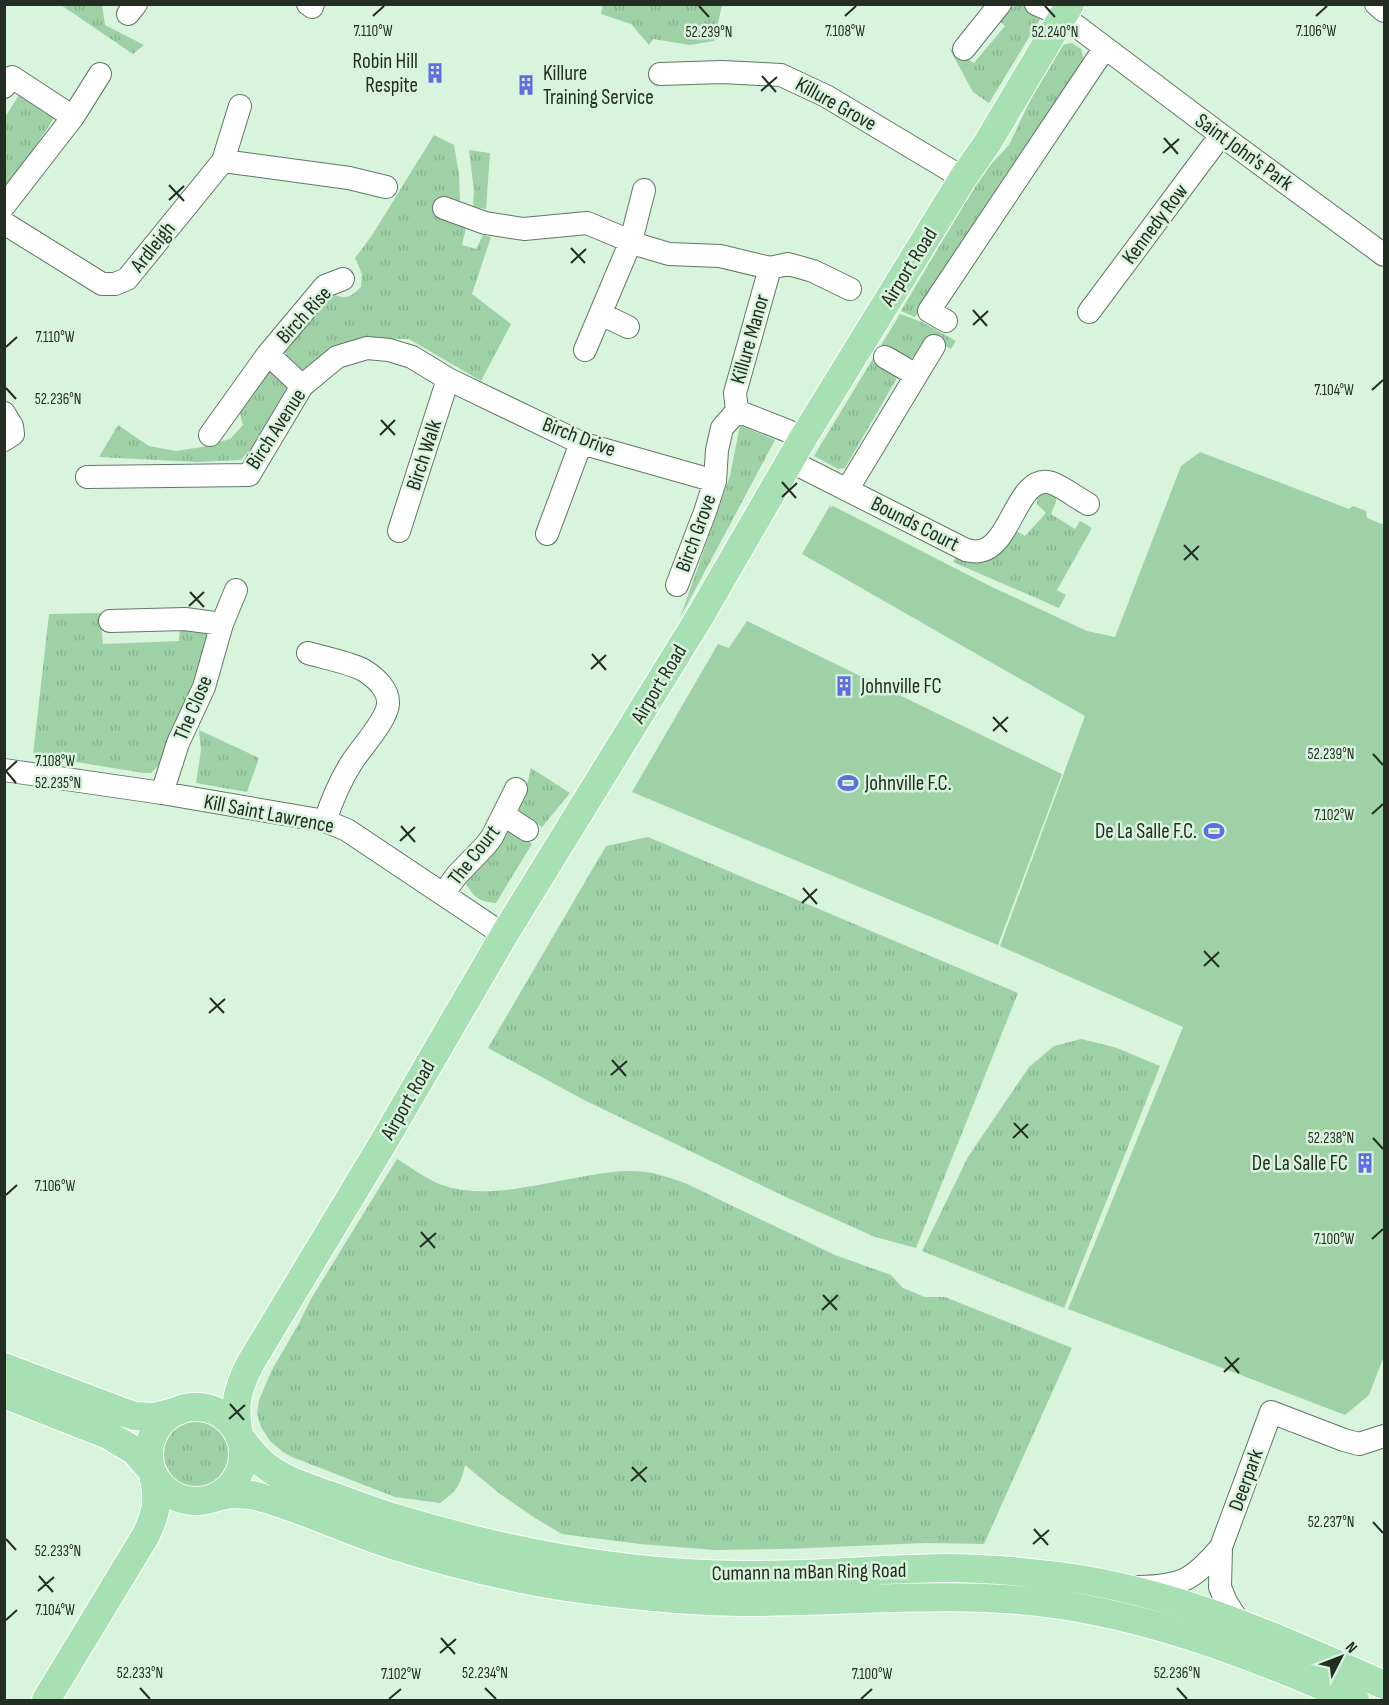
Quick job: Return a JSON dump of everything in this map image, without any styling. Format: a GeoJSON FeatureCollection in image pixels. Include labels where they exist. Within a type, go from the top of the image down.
{"type":"FeatureCollection","features":[{"type":"Feature","properties":{"kind":"main road","name":"Airport Road"},"geometry":{"type":"LineString","coordinates":[[241,1437],[236,1420],[236,1403],[241,1381],[250,1364],[383,1143],[504,935],[699,618],[796,450],[1067,10]]}},
{"type":"Feature","properties":{"kind":"main road","name":"Airport Road"},"geometry":{"type":"LineString","coordinates":[[183,1409],[223,1390],[250,1364]]}},
{"type":"Feature","properties":{"kind":"main road"},"geometry":{"type":"LineString","coordinates":[[4,1367],[134,1416],[153,1417],[194,1407],[217,1412],[229,1420],[241,1437],[243,1458],[232,1484],[222,1493],[167,1518],[142,1543]]}},
{"type":"Feature","properties":{"kind":"main road"},"geometry":{"type":"LineString","coordinates":[[4,1394],[108,1435],[135,1451],[164,1489],[174,1496],[186,1500],[208,1500]]}},
{"type":"Feature","properties":{"kind":"main road"},"geometry":{"type":"LineString","coordinates":[[46,1701],[142,1543],[154,1516],[157,1501],[148,1452],[154,1431],[167,1417],[183,1409]]}},
{"type":"Feature","properties":{"kind":"main road","name":"Cumann na mBan Ring Road"},"geometry":{"type":"LineString","coordinates":[[241,1437],[254,1456],[267,1467],[299,1484],[372,1511],[496,1546],[604,1566],[645,1570],[739,1575],[945,1568],[1059,1576],[1122,1587],[1206,1611],[1275,1636],[1384,1685]]}},
{"type":"Feature","properties":{"kind":"main road","name":"Cumann na mBan Ring Road"},"geometry":{"type":"LineString","coordinates":[[208,1500],[230,1494],[252,1495],[391,1544],[453,1563],[593,1591],[660,1598],[739,1602],[948,1596],[1047,1603],[1114,1615],[1162,1627],[1235,1651],[1355,1701]]}},
{"type":"Feature","properties":{"kind":"street"},"geometry":{"type":"LineString","coordinates":[[308,4],[312,7],[313,4]]}},
{"type":"Feature","properties":{"kind":"street"},"geometry":{"type":"LineString","coordinates":[[964,49],[1000,4]]}},
{"type":"Feature","properties":{"kind":"street","name":"Saint John's Park"},"geometry":{"type":"LineString","coordinates":[[1036,4],[1067,10],[1104,48],[1384,255]]}},
{"type":"Feature","properties":{"kind":"street"},"geometry":{"type":"LineString","coordinates":[[1376,4],[1384,11]]}},
{"type":"Feature","properties":{"kind":"street"},"geometry":{"type":"LineString","coordinates":[[946,321],[929,310],[1104,48]]}},
{"type":"Feature","properties":{"kind":"street","name":"Killure Grove"},"geometry":{"type":"LineString","coordinates":[[660,74],[722,72],[781,75],[826,96],[963,178]]}},
{"type":"Feature","properties":{"kind":"street"},"geometry":{"type":"LineString","coordinates":[[4,206],[73,117],[100,74]]}},
{"type":"Feature","properties":{"kind":"street"},"geometry":{"type":"LineString","coordinates":[[7,78],[73,117]]}},
{"type":"Feature","properties":{"kind":"street","name":"Ardleigh"},"geometry":{"type":"LineString","coordinates":[[4,224],[102,284],[115,284],[127,279],[223,161],[240,106]]}},
{"type":"Feature","properties":{"kind":"street","name":"Kennedy Row"},"geometry":{"type":"LineString","coordinates":[[1089,312],[1221,135]]}},
{"type":"Feature","properties":{"kind":"street"},"geometry":{"type":"LineString","coordinates":[[223,161],[349,178],[386,187]]}},
{"type":"Feature","properties":{"kind":"street"},"geometry":{"type":"LineString","coordinates":[[585,350],[631,241],[644,190]]}},
{"type":"Feature","properties":{"kind":"street","name":"Killure Manor"},"geometry":{"type":"LineString","coordinates":[[444,208],[485,223],[524,229],[587,223],[642,246],[669,254],[720,256],[770,268],[788,264],[813,271],[850,288]]}},
{"type":"Feature","properties":{"kind":"street","name":"Killure Manor"},"geometry":{"type":"LineString","coordinates":[[770,268],[735,393],[737,411],[788,431],[796,450]]}},
{"type":"Feature","properties":{"kind":"street","name":"Birch Rise"},"geometry":{"type":"LineString","coordinates":[[210,435],[268,354],[326,286],[343,279]]}},
{"type":"Feature","properties":{"kind":"street"},"geometry":{"type":"LineString","coordinates":[[601,314],[628,327]]}},
{"type":"Feature","properties":{"kind":"street","name":"Bounds Court"},"geometry":{"type":"LineString","coordinates":[[847,490],[934,346]]}},
{"type":"Feature","properties":{"kind":"street","name":"Birch Avenue"},"geometry":{"type":"LineString","coordinates":[[87,477],[249,475],[302,386],[337,357],[367,348],[390,350],[412,357],[448,379]]}},
{"type":"Feature","properties":{"kind":"street","name":"Birch Rise"},"geometry":{"type":"LineString","coordinates":[[268,354],[302,386]]}},
{"type":"Feature","properties":{"kind":"street"},"geometry":{"type":"LineString","coordinates":[[885,357],[916,375]]}},
{"type":"Feature","properties":{"kind":"street","name":"Birch Drive"},"geometry":{"type":"LineString","coordinates":[[448,379],[581,443],[714,481]]}},
{"type":"Feature","properties":{"kind":"street","name":"Birch Walk"},"geometry":{"type":"LineString","coordinates":[[399,531],[448,379]]}},
{"type":"Feature","properties":{"kind":"street","name":"Birch Grove"},"geometry":{"type":"LineString","coordinates":[[677,585],[705,512],[714,481],[722,428],[737,411]]}},
{"type":"Feature","properties":{"kind":"street"},"geometry":{"type":"LineString","coordinates":[[4,413],[12,426],[13,434],[4,440]]}},
{"type":"Feature","properties":{"kind":"street"},"geometry":{"type":"LineString","coordinates":[[547,534],[581,443]]}},
{"type":"Feature","properties":{"kind":"street","name":"Bounds Court"},"geometry":{"type":"LineString","coordinates":[[796,450],[847,490],[966,550],[980,551],[991,547],[1000,538],[1028,489],[1040,482],[1052,483],[1088,504]]}},
{"type":"Feature","properties":{"kind":"street","name":"The Close"},"geometry":{"type":"LineString","coordinates":[[162,793],[178,743],[204,687],[222,624],[236,590]]}},
{"type":"Feature","properties":{"kind":"street"},"geometry":{"type":"LineString","coordinates":[[110,621],[185,619],[222,624]]}},
{"type":"Feature","properties":{"kind":"street"},"geometry":{"type":"LineString","coordinates":[[308,653],[364,670],[381,684],[388,704],[380,724],[351,764],[326,821]]}},
{"type":"Feature","properties":{"kind":"street","name":"Kill Saint Lawrence"},"geometry":{"type":"LineString","coordinates":[[4,770],[162,793],[326,821],[347,830],[504,935]]}},
{"type":"Feature","properties":{"kind":"street","name":"The Court"},"geometry":{"type":"LineString","coordinates":[[443,894],[495,832],[516,789]]}},
{"type":"Feature","properties":{"kind":"street","name":"The Court"},"geometry":{"type":"LineString","coordinates":[[504,815],[527,830]]}},
{"type":"Feature","properties":{"kind":"street","name":"Deerpark"},"geometry":{"type":"LineString","coordinates":[[1240,1624],[1226,1602],[1220,1587],[1221,1547],[1271,1412],[1359,1444],[1384,1436]]}},
{"type":"Feature","properties":{"kind":"street","name":"Deerpark"},"geometry":{"type":"LineString","coordinates":[[1122,1587],[1162,1586],[1190,1578],[1204,1567],[1221,1547]]}},
{"type":"Feature","properties":{"kind":"green space"},"geometry":{"type":"Polygon","coordinates":[[[603,4],[722,5],[714,41],[690,45],[653,39],[649,45],[631,24],[601,14],[603,4]]]}},
{"type":"Feature","properties":{"kind":"green space"},"geometry":{"type":"Polygon","coordinates":[[[61,5],[102,5],[105,25],[144,45],[133,54],[61,5]]]}},
{"type":"Feature","properties":{"kind":"green space"},"geometry":{"type":"Polygon","coordinates":[[[1019,5],[1032,7],[1042,16],[989,103],[973,92],[949,48],[974,63],[1005,26],[997,19],[1007,9],[1019,5]]]}},
{"type":"Feature","properties":{"kind":"green space"},"geometry":{"type":"Polygon","coordinates":[[[1072,43],[1081,49],[1085,63],[915,317],[901,311],[982,174],[1009,145],[1034,92],[1061,45],[1072,43]]]}},
{"type":"Feature","properties":{"kind":"green space"},"geometry":{"type":"Polygon","coordinates":[[[19,95],[54,118],[5,193],[5,117],[19,95]]]}},
{"type":"Feature","properties":{"kind":"green space"},"geometry":{"type":"Polygon","coordinates":[[[434,135],[454,145],[459,174],[460,200],[439,213],[466,228],[462,245],[476,249],[483,235],[491,237],[472,294],[511,324],[481,381],[409,339],[365,339],[332,347],[303,370],[286,355],[283,345],[329,293],[347,297],[361,287],[362,274],[355,258],[371,237],[434,135]]]}},
{"type":"Feature","properties":{"kind":"green space"},"geometry":{"type":"Polygon","coordinates":[[[469,150],[490,153],[486,209],[473,207],[474,192],[469,150]]]}},
{"type":"Feature","properties":{"kind":"green space"},"geometry":{"type":"Polygon","coordinates":[[[900,314],[922,322],[956,341],[951,349],[932,338],[919,353],[906,359],[895,373],[897,378],[845,468],[838,469],[814,456],[900,314]]]}},
{"type":"Feature","properties":{"kind":"green space"},"geometry":{"type":"Polygon","coordinates":[[[267,369],[289,390],[253,446],[241,460],[197,462],[99,457],[118,425],[149,446],[176,451],[230,439],[243,425],[238,406],[267,369]]]}},
{"type":"Feature","properties":{"kind":"green space"},"geometry":{"type":"Polygon","coordinates":[[[740,425],[775,440],[680,618],[730,476],[740,425]]]}},
{"type":"Feature","properties":{"kind":"green space","name":"De La Salle F.C."},"geometry":{"type":"Polygon","coordinates":[[[1200,452],[1349,509],[1353,506],[1366,511],[1367,518],[1384,525],[1384,1356],[1369,1395],[1345,1415],[1068,1309],[1183,1027],[1000,946],[1085,716],[802,554],[831,504],[830,508],[833,506],[992,587],[1087,631],[1115,637],[1181,466],[1200,452]]]}},
{"type":"Feature","properties":{"kind":"green space"},"geometry":{"type":"Polygon","coordinates":[[[1041,491],[1056,495],[1051,514],[1075,529],[1080,521],[1092,528],[1057,590],[1066,595],[1059,608],[953,562],[957,555],[1016,531],[1025,536],[1046,513],[1037,504],[1037,497],[1041,491]]]}},
{"type":"Feature","properties":{"kind":"green space"},"geometry":{"type":"Polygon","coordinates":[[[100,613],[103,644],[179,641],[180,626],[209,630],[198,685],[158,766],[151,773],[33,755],[49,614],[100,613]]]}},
{"type":"Feature","properties":{"kind":"green space","name":"Johnville F.C."},"geometry":{"type":"Polygon","coordinates":[[[747,621],[1062,774],[998,945],[632,792],[718,644],[729,648],[747,621]]]}},
{"type":"Feature","properties":{"kind":"green space"},"geometry":{"type":"Polygon","coordinates":[[[199,730],[259,758],[247,792],[196,783],[201,750],[199,730]]]}},
{"type":"Feature","properties":{"kind":"green space"},"geometry":{"type":"Polygon","coordinates":[[[531,768],[570,793],[542,827],[521,814],[516,806],[528,781],[531,768]]]}},
{"type":"Feature","properties":{"kind":"green space"},"geometry":{"type":"Polygon","coordinates":[[[512,828],[532,844],[496,903],[484,901],[472,893],[463,879],[504,833],[512,828]]]}},
{"type":"Feature","properties":{"kind":"green space"},"geometry":{"type":"Polygon","coordinates":[[[648,837],[1018,993],[916,1248],[875,1237],[788,1198],[584,1100],[488,1048],[606,846],[648,837]]]}},
{"type":"Feature","properties":{"kind":"green space"},"geometry":{"type":"Polygon","coordinates":[[[1081,1039],[1117,1048],[1160,1066],[1064,1308],[922,1251],[968,1157],[1029,1067],[1054,1046],[1081,1039]]]}},
{"type":"Feature","properties":{"kind":"green space"},"geometry":{"type":"Polygon","coordinates":[[[397,1159],[439,1184],[466,1190],[511,1189],[627,1171],[642,1171],[664,1176],[685,1183],[835,1255],[891,1275],[903,1288],[925,1297],[945,1297],[1072,1348],[984,1544],[926,1543],[715,1550],[640,1544],[562,1534],[500,1494],[465,1465],[457,1487],[440,1503],[395,1497],[283,1452],[270,1441],[261,1427],[257,1414],[259,1400],[272,1370],[311,1299],[397,1159]]]}},
{"type":"Feature","properties":{"kind":"green space"},"geometry":{"type":"Polygon","coordinates":[[[196,1418],[216,1424],[226,1434],[232,1454],[226,1474],[216,1484],[196,1490],[176,1484],[166,1474],[160,1454],[166,1434],[176,1424],[196,1418]]]}},
{"type":"Feature","properties":{"kind":"place","name":"Robin Hill Respite"},"geometry":{"type":"Point","coordinates":[435,73]}},
{"type":"Feature","properties":{"kind":"place","name":"Killure Training Service"},"geometry":{"type":"Point","coordinates":[526,85]}},
{"type":"Feature","properties":{"kind":"place","name":"Johnville FC"},"geometry":{"type":"Point","coordinates":[844,686]}},
{"type":"Feature","properties":{"kind":"place","name":"Johnville F.C."},"geometry":{"type":"Point","coordinates":[848,783]}},
{"type":"Feature","properties":{"kind":"place","name":"De La Salle F.C."},"geometry":{"type":"Point","coordinates":[1214,831]}},
{"type":"Feature","properties":{"kind":"place","name":"De La Salle FC"},"geometry":{"type":"Point","coordinates":[1365,1163]}}]}
